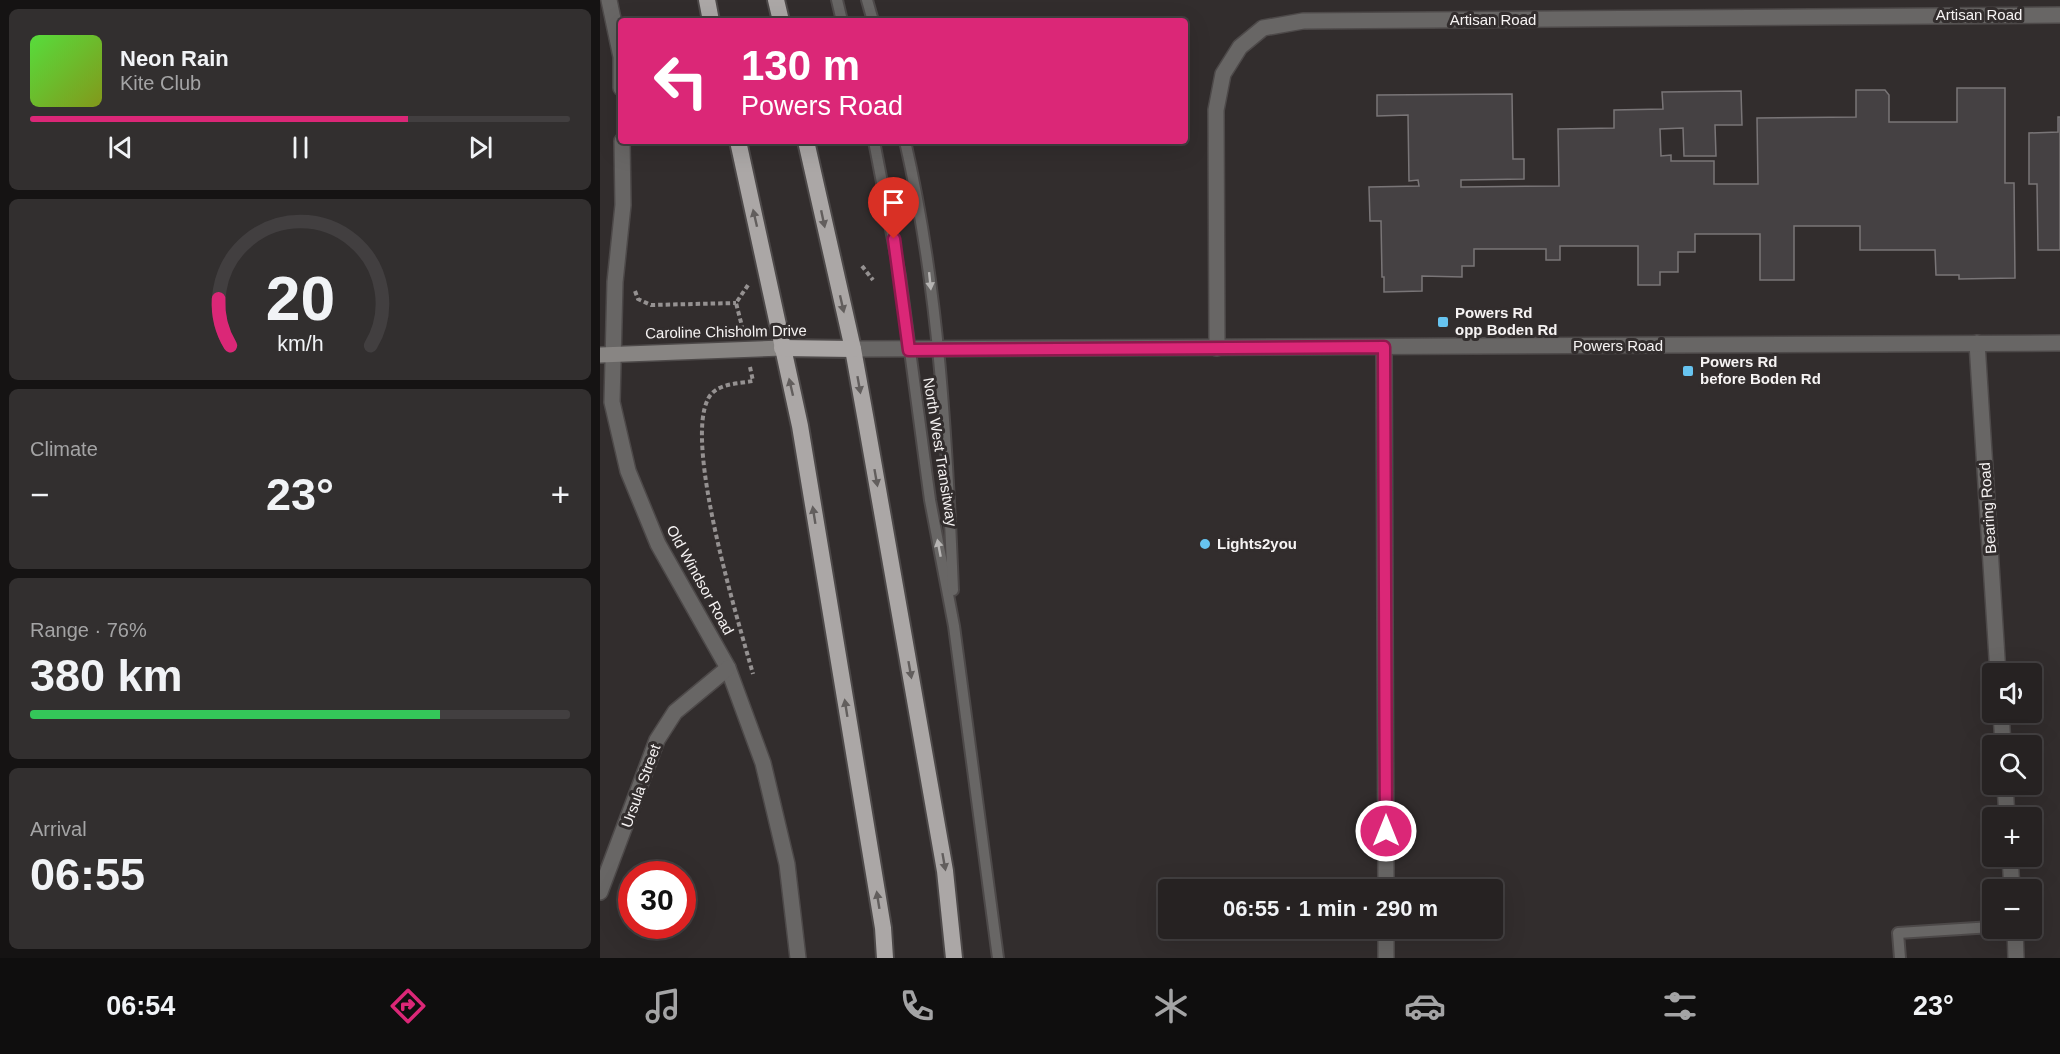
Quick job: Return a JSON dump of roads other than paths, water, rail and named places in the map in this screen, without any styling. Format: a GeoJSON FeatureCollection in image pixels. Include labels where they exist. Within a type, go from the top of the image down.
{"type":"FeatureCollection","features":[{"type":"Feature","properties":{"kind":"highway"},"geometry":{"type":"LineString","coordinates":[[707,0],[710,18]]}},
{"type":"Feature","properties":{"kind":"highway"},"geometry":{"type":"LineString","coordinates":[[776,0],[780,18]]}},
{"type":"Feature","properties":{"kind":"highway"},"geometry":{"type":"LineString","coordinates":[[739,144],[800,426],[883,928],[885,958]]}},
{"type":"Feature","properties":{"kind":"highway"},"geometry":{"type":"LineString","coordinates":[[807,144],[853,349],[945,871],[954,958]]}},
{"type":"Feature","properties":{"kind":"highway","name":"Caroline Chisholm Drive"},"geometry":{"type":"LineString","coordinates":[[782,348],[853,349]]}},
{"type":"Feature","properties":{"kind":"main road","name":"Caroline Chisholm Drive"},"geometry":{"type":"LineString","coordinates":[[607,354],[782,348]]}},
{"type":"Feature","properties":{"kind":"street"},"geometry":{"type":"LineString","coordinates":[[609,0],[618,43]]}},
{"type":"Feature","properties":{"kind":"street","name":"Artisan Road"},"geometry":{"type":"LineString","coordinates":[[1217,348],[1216,110],[1223,74],[1240,47],[1263,28],[1303,21],[2060,15]]}},
{"type":"Feature","properties":{"kind":"street","name":"Old Windsor Road"},"geometry":{"type":"LineString","coordinates":[[622,144],[623,205],[607,354],[612,402],[628,471],[658,544],[728,668],[763,763],[787,864],[798,958]]}},
{"type":"Feature","properties":{"kind":"street","name":"Bearing Road"},"geometry":{"type":"LineString","coordinates":[[1977,343],[1997,663]]}},
{"type":"Feature","properties":{"kind":"street","name":"Powers Road"},"geometry":{"type":"LineString","coordinates":[[853,349],[938,351],[2060,343]]}},
{"type":"Feature","properties":{"kind":"street"},"geometry":{"type":"LineString","coordinates":[[1384,347],[1386,879]]}},
{"type":"Feature","properties":{"kind":"street","name":"Ursula Street"},"geometry":{"type":"LineString","coordinates":[[600,892],[657,740],[675,712],[728,668]]}},
{"type":"Feature","properties":{"kind":"street"},"geometry":{"type":"LineString","coordinates":[[1386,939],[1386,958]]}},
{"type":"Feature","properties":{"kind":"street"},"geometry":{"type":"LineString","coordinates":[[2015,939],[2016,958]]}},
{"type":"Feature","properties":{"kind":"lane"},"geometry":{"type":"LineString","coordinates":[[837,0],[841,18]]}},
{"type":"Feature","properties":{"kind":"lane"},"geometry":{"type":"LineString","coordinates":[[867,0],[872,18]]}},
{"type":"Feature","properties":{"kind":"lane","name":"North West Transitway"},"geometry":{"type":"LineString","coordinates":[[875,144],[900,276],[930,500],[954,626],[998,958]]}},
{"type":"Feature","properties":{"kind":"lane","name":"North West Transitway"},"geometry":{"type":"LineString","coordinates":[[906,144],[928,260],[938,351],[950,499],[954,626]]}},
{"type":"Feature","properties":{"kind":"lane"},"geometry":{"type":"LineString","coordinates":[[1900,958],[1898,933],[1982,928]]}},
{"type":"Feature","properties":{"kind":"place","name":"Powers Rd opp Boden Rd"},"geometry":{"type":"Point","coordinates":[1443,322]}},
{"type":"Feature","properties":{"kind":"place","name":"Powers Rd before Boden Rd"},"geometry":{"type":"Point","coordinates":[1688,371]}},
{"type":"Feature","properties":{"kind":"place","name":"Lights2you"},"geometry":{"type":"Point","coordinates":[1205,544]}}]}
